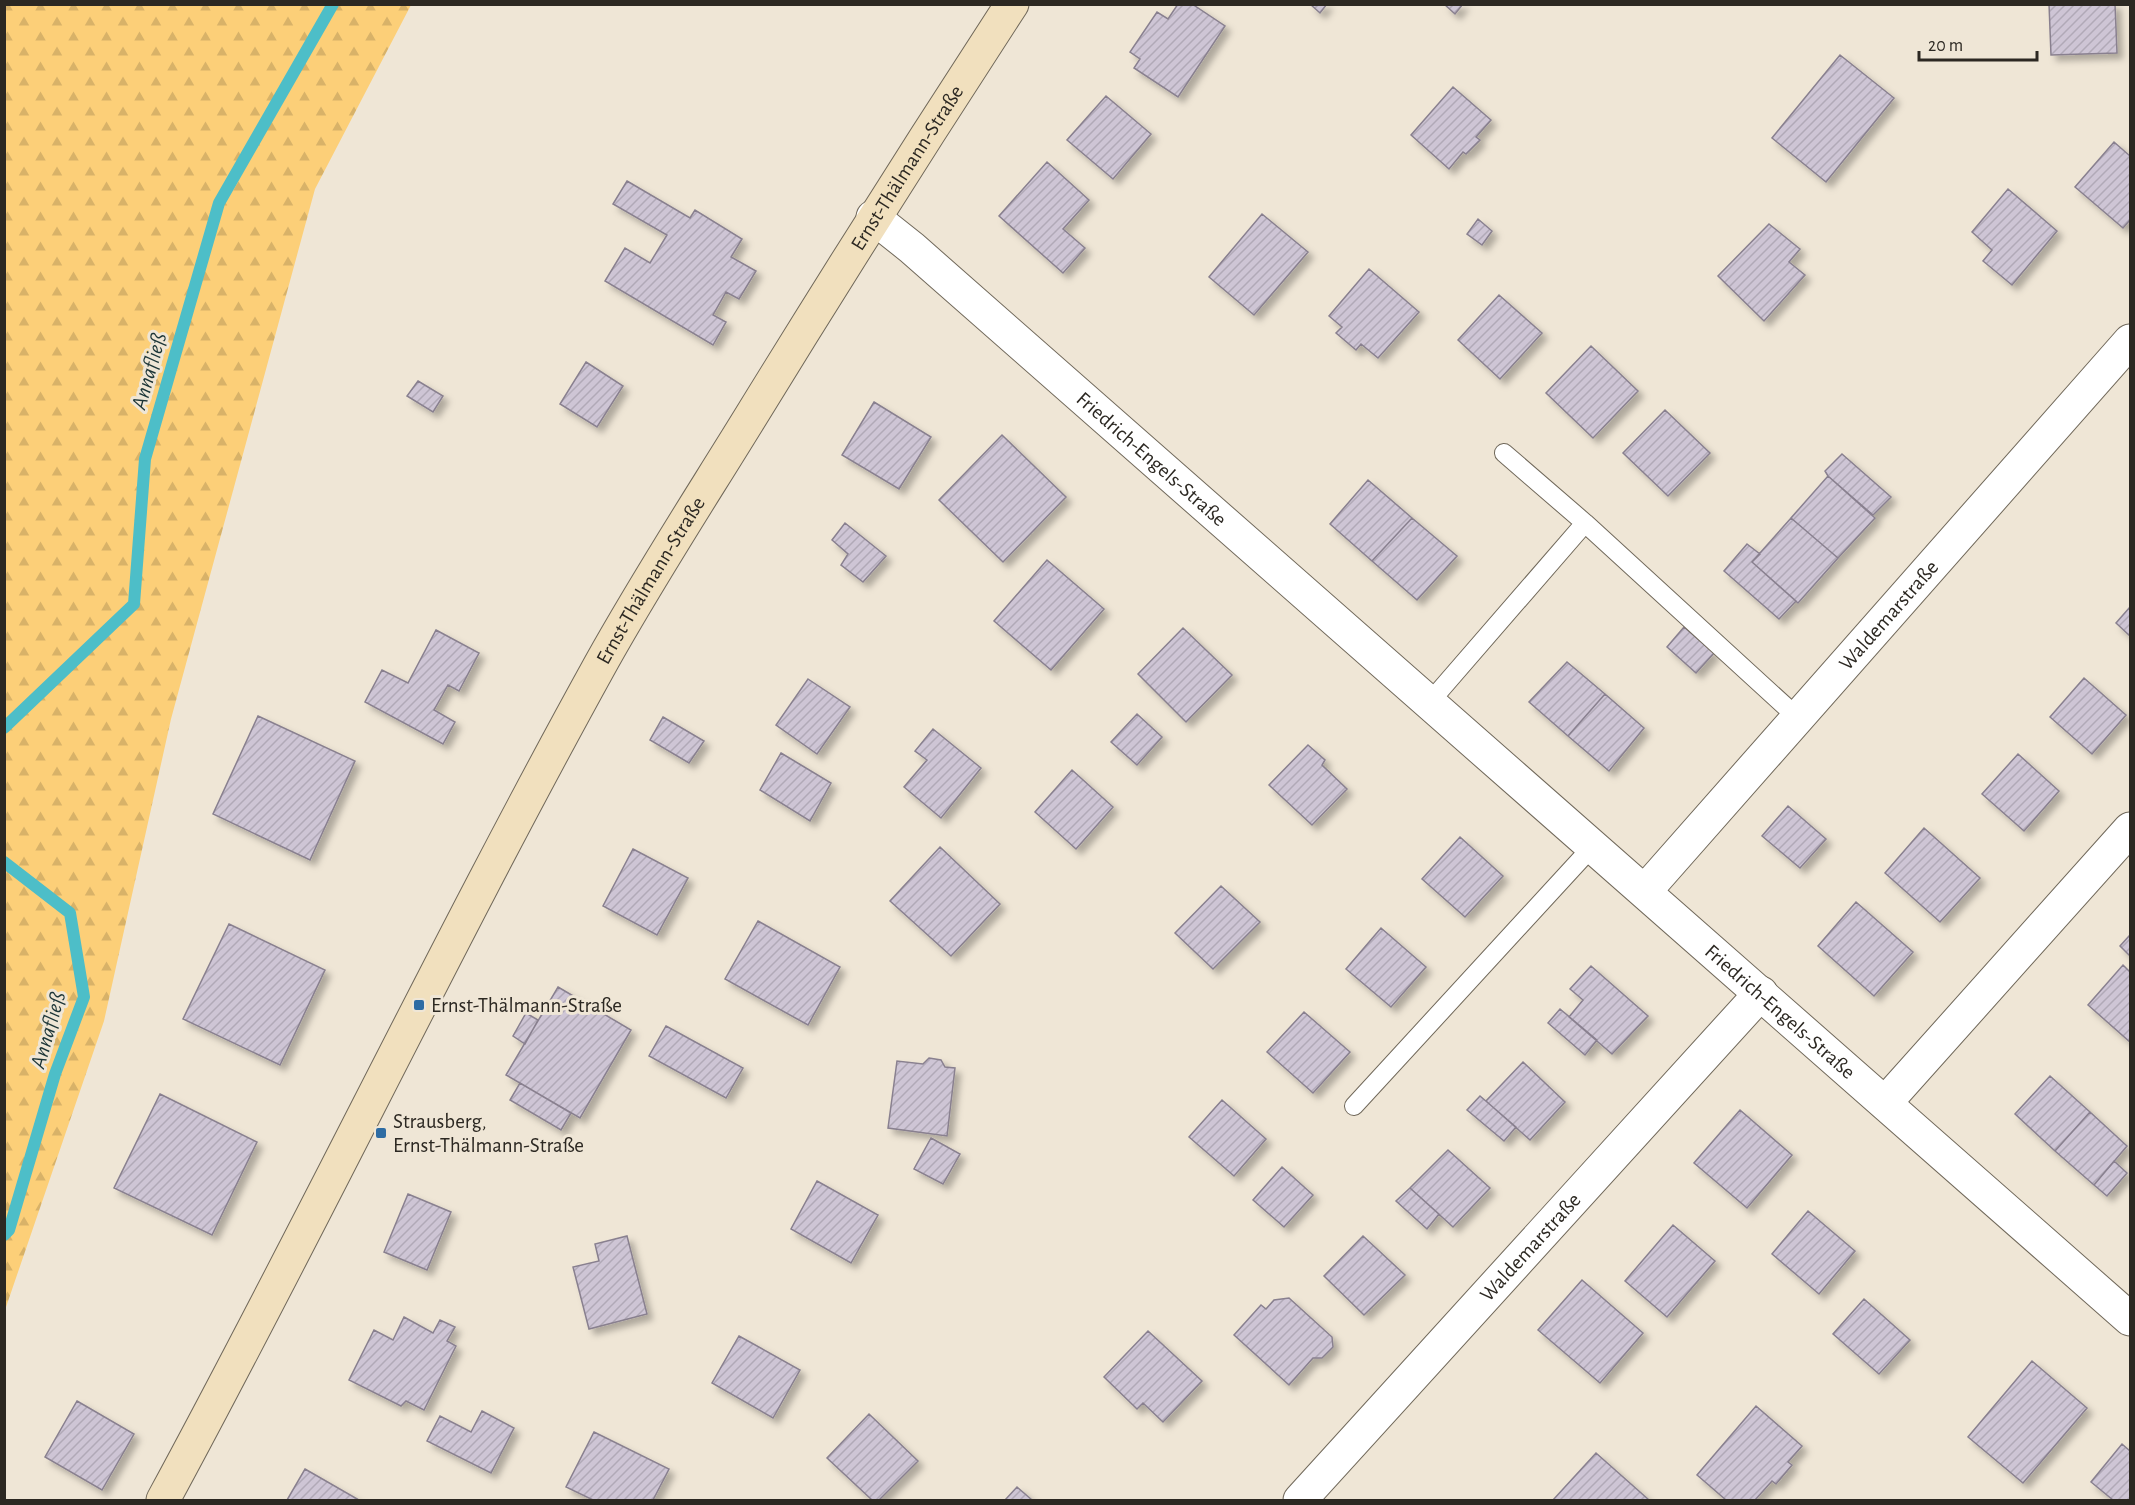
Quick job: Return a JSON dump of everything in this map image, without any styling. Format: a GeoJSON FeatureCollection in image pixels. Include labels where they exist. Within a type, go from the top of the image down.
{"type":"FeatureCollection","features":[{"type":"Feature","properties":{"kind":"main road","name":"Ernst-Thälmann-Straße"},"geometry":{"type":"LineString","coordinates":[[163,1500],[248,1344],[476,896],[603,660],[873,217],[1012,4]]}},
{"type":"Feature","properties":{"kind":"street","name":"Friedrich-Engels-Straße"},"geometry":{"type":"LineString","coordinates":[[873,217],[912,248],[2130,1319]]}},
{"type":"Feature","properties":{"kind":"street","name":"Waldemarstraße"},"geometry":{"type":"LineString","coordinates":[[1645,891],[2130,341]]}},
{"type":"Feature","properties":{"kind":"street"},"geometry":{"type":"LineString","coordinates":[[1885,1103],[2130,830]]}},
{"type":"Feature","properties":{"kind":"street","name":"Waldemarstraße"},"geometry":{"type":"LineString","coordinates":[[1300,1500],[1761,993]]}},
{"type":"Feature","properties":{"kind":"lane"},"geometry":{"type":"LineString","coordinates":[[1504,453],[1585,523],[1797,717]]}},
{"type":"Feature","properties":{"kind":"lane"},"geometry":{"type":"LineString","coordinates":[[1429,703],[1585,523]]}},
{"type":"Feature","properties":{"kind":"lane"},"geometry":{"type":"LineString","coordinates":[[1354,1106],[1592,847]]}},
{"type":"Feature","properties":{"kind":"green space"},"geometry":{"type":"Polygon","coordinates":[[[5,4],[411,5],[315,189],[171,719],[104,1021],[5,1310],[5,4]]]}},
{"type":"Feature","properties":{"kind":"building"},"geometry":{"type":"Polygon","coordinates":[[[1178,4],[1192,4],[1225,26],[1178,97],[1134,68],[1140,59],[1130,52],[1157,12],[1168,19],[1178,4]]]}},
{"type":"Feature","properties":{"kind":"building"},"geometry":{"type":"Polygon","coordinates":[[[1310,4],[1327,4],[1320,13],[1310,4]]]}},
{"type":"Feature","properties":{"kind":"building"},"geometry":{"type":"Polygon","coordinates":[[[1444,4],[1463,4],[1455,14],[1444,4]]]}},
{"type":"Feature","properties":{"kind":"building"},"geometry":{"type":"Polygon","coordinates":[[[2049,4],[2115,4],[2117,53],[2051,55],[2049,4]]]}},
{"type":"Feature","properties":{"kind":"building"},"geometry":{"type":"Polygon","coordinates":[[[1840,55],[1894,98],[1826,182],[1772,138],[1840,55]]]}},
{"type":"Feature","properties":{"kind":"building"},"geometry":{"type":"Polygon","coordinates":[[[1453,87],[1491,120],[1476,137],[1480,140],[1466,154],[1463,152],[1449,169],[1411,135],[1453,87]]]}},
{"type":"Feature","properties":{"kind":"building"},"geometry":{"type":"Polygon","coordinates":[[[1106,96],[1151,134],[1113,179],[1067,140],[1106,96]]]}},
{"type":"Feature","properties":{"kind":"building"},"geometry":{"type":"Polygon","coordinates":[[[2114,142],[2130,156],[2130,220],[2123,228],[2075,187],[2114,142]]]}},
{"type":"Feature","properties":{"kind":"building"},"geometry":{"type":"Polygon","coordinates":[[[1047,162],[1089,200],[1063,229],[1085,248],[1063,273],[999,216],[1047,162]]]}},
{"type":"Feature","properties":{"kind":"building"},"geometry":{"type":"Polygon","coordinates":[[[627,181],[690,218],[695,210],[742,239],[731,257],[756,271],[739,299],[726,292],[713,315],[726,322],[713,345],[605,281],[625,248],[650,263],[667,235],[613,204],[627,181]]]}},
{"type":"Feature","properties":{"kind":"building"},"geometry":{"type":"Polygon","coordinates":[[[2008,189],[2057,231],[2012,285],[1983,261],[1992,250],[1972,232],[2008,189]]]}},
{"type":"Feature","properties":{"kind":"building"},"geometry":{"type":"Polygon","coordinates":[[[1262,214],[1308,252],[1254,315],[1209,277],[1262,214]]]}},
{"type":"Feature","properties":{"kind":"building"},"geometry":{"type":"Polygon","coordinates":[[[1478,219],[1492,231],[1482,245],[1467,234],[1478,219]]]}},
{"type":"Feature","properties":{"kind":"building"},"geometry":{"type":"Polygon","coordinates":[[[1769,224],[1800,249],[1789,262],[1805,275],[1764,321],[1718,276],[1769,224]]]}},
{"type":"Feature","properties":{"kind":"building"},"geometry":{"type":"Polygon","coordinates":[[[1369,269],[1419,312],[1378,358],[1361,344],[1356,350],[1336,333],[1342,327],[1329,316],[1369,269]]]}},
{"type":"Feature","properties":{"kind":"building"},"geometry":{"type":"Polygon","coordinates":[[[1499,295],[1542,333],[1500,379],[1458,340],[1499,295]]]}},
{"type":"Feature","properties":{"kind":"building"},"geometry":{"type":"Polygon","coordinates":[[[1591,346],[1638,391],[1593,438],[1546,393],[1591,346]]]}},
{"type":"Feature","properties":{"kind":"building"},"geometry":{"type":"Polygon","coordinates":[[[586,362],[623,386],[597,427],[560,404],[586,362]]]}},
{"type":"Feature","properties":{"kind":"building"},"geometry":{"type":"Polygon","coordinates":[[[418,381],[443,396],[433,412],[407,396],[418,381]]]}},
{"type":"Feature","properties":{"kind":"building"},"geometry":{"type":"Polygon","coordinates":[[[874,402],[931,437],[899,489],[842,455],[874,402]]]}},
{"type":"Feature","properties":{"kind":"building"},"geometry":{"type":"Polygon","coordinates":[[[1665,410],[1710,453],[1668,496],[1623,453],[1665,410]]]}},
{"type":"Feature","properties":{"kind":"building"},"geometry":{"type":"Polygon","coordinates":[[[1002,435],[1066,497],[1003,562],[939,500],[1002,435]]]}},
{"type":"Feature","properties":{"kind":"building"},"geometry":{"type":"Polygon","coordinates":[[[1842,454],[1891,497],[1873,515],[1825,471],[1842,454]]]}},
{"type":"Feature","properties":{"kind":"building"},"geometry":{"type":"Polygon","coordinates":[[[1828,476],[1875,518],[1838,558],[1791,518],[1828,476]]]}},
{"type":"Feature","properties":{"kind":"building"},"geometry":{"type":"Polygon","coordinates":[[[1368,480],[1412,518],[1372,561],[1330,524],[1368,480]]]}},
{"type":"Feature","properties":{"kind":"building"},"geometry":{"type":"Polygon","coordinates":[[[1412,518],[1457,556],[1417,600],[1372,561],[1412,518]]]}},
{"type":"Feature","properties":{"kind":"building"},"geometry":{"type":"Polygon","coordinates":[[[1791,518],[1838,558],[1798,603],[1752,562],[1791,518]]]}},
{"type":"Feature","properties":{"kind":"building"},"geometry":{"type":"Polygon","coordinates":[[[845,523],[886,556],[863,582],[841,565],[848,554],[832,540],[845,523]]]}},
{"type":"Feature","properties":{"kind":"building"},"geometry":{"type":"Polygon","coordinates":[[[1747,544],[1760,554],[1752,562],[1796,601],[1779,619],[1724,571],[1747,544]]]}},
{"type":"Feature","properties":{"kind":"building"},"geometry":{"type":"Polygon","coordinates":[[[1047,560],[1104,609],[1051,670],[994,621],[1047,560]]]}},
{"type":"Feature","properties":{"kind":"building"},"geometry":{"type":"Polygon","coordinates":[[[2130,607],[2130,636],[2116,623],[2130,607]]]}},
{"type":"Feature","properties":{"kind":"building"},"geometry":{"type":"Polygon","coordinates":[[[1684,627],[1714,653],[1696,673],[1667,647],[1684,627]]]}},
{"type":"Feature","properties":{"kind":"building"},"geometry":{"type":"Polygon","coordinates":[[[1183,628],[1232,675],[1186,722],[1138,674],[1183,628]]]}},
{"type":"Feature","properties":{"kind":"building"},"geometry":{"type":"Polygon","coordinates":[[[436,630],[479,653],[459,691],[448,685],[434,710],[455,722],[443,744],[365,702],[382,670],[408,683],[436,630]]]}},
{"type":"Feature","properties":{"kind":"building"},"geometry":{"type":"Polygon","coordinates":[[[1567,662],[1605,694],[1568,736],[1529,702],[1567,662]]]}},
{"type":"Feature","properties":{"kind":"building"},"geometry":{"type":"Polygon","coordinates":[[[2084,678],[2126,715],[2092,754],[2050,717],[2084,678]]]}},
{"type":"Feature","properties":{"kind":"building"},"geometry":{"type":"Polygon","coordinates":[[[808,679],[850,707],[817,754],[776,725],[808,679]]]}},
{"type":"Feature","properties":{"kind":"building"},"geometry":{"type":"Polygon","coordinates":[[[1605,694],[1644,728],[1609,771],[1568,736],[1605,694]]]}},
{"type":"Feature","properties":{"kind":"building"},"geometry":{"type":"Polygon","coordinates":[[[1137,714],[1162,737],[1137,765],[1111,742],[1137,714]]]}},
{"type":"Feature","properties":{"kind":"building"},"geometry":{"type":"Polygon","coordinates":[[[258,716],[355,761],[310,860],[213,814],[258,716]]]}},
{"type":"Feature","properties":{"kind":"building"},"geometry":{"type":"Polygon","coordinates":[[[663,717],[704,741],[689,763],[650,740],[663,717]]]}},
{"type":"Feature","properties":{"kind":"building"},"geometry":{"type":"Polygon","coordinates":[[[933,729],[981,768],[941,818],[904,787],[927,760],[915,751],[933,729]]]}},
{"type":"Feature","properties":{"kind":"building"},"geometry":{"type":"Polygon","coordinates":[[[1308,745],[1325,760],[1322,765],[1347,789],[1312,825],[1269,785],[1308,745]]]}},
{"type":"Feature","properties":{"kind":"building"},"geometry":{"type":"Polygon","coordinates":[[[781,753],[831,783],[810,821],[760,790],[781,753]]]}},
{"type":"Feature","properties":{"kind":"building"},"geometry":{"type":"Polygon","coordinates":[[[2018,754],[2059,791],[2024,831],[1982,794],[2018,754]]]}},
{"type":"Feature","properties":{"kind":"building"},"geometry":{"type":"Polygon","coordinates":[[[1072,770],[1113,807],[1076,849],[1035,812],[1072,770]]]}},
{"type":"Feature","properties":{"kind":"building"},"geometry":{"type":"Polygon","coordinates":[[[1788,806],[1826,839],[1800,868],[1762,836],[1788,806]]]}},
{"type":"Feature","properties":{"kind":"building"},"geometry":{"type":"Polygon","coordinates":[[[1924,828],[1980,878],[1940,922],[1885,873],[1924,828]]]}},
{"type":"Feature","properties":{"kind":"building"},"geometry":{"type":"Polygon","coordinates":[[[1460,837],[1503,876],[1465,917],[1422,879],[1460,837]]]}},
{"type":"Feature","properties":{"kind":"building"},"geometry":{"type":"Polygon","coordinates":[[[940,847],[1000,904],[951,956],[890,901],[940,847]]]}},
{"type":"Feature","properties":{"kind":"building"},"geometry":{"type":"Polygon","coordinates":[[[633,849],[688,878],[657,935],[603,906],[633,849]]]}},
{"type":"Feature","properties":{"kind":"building"},"geometry":{"type":"Polygon","coordinates":[[[1221,886],[1260,922],[1213,969],[1175,933],[1221,886]]]}},
{"type":"Feature","properties":{"kind":"building"},"geometry":{"type":"Polygon","coordinates":[[[1856,902],[1913,952],[1874,996],[1818,946],[1856,902]]]}},
{"type":"Feature","properties":{"kind":"building"},"geometry":{"type":"Polygon","coordinates":[[[758,921],[840,967],[808,1025],[725,979],[758,921]]]}},
{"type":"Feature","properties":{"kind":"building"},"geometry":{"type":"Polygon","coordinates":[[[229,924],[325,970],[280,1065],[183,1019],[229,924]]]}},
{"type":"Feature","properties":{"kind":"building"},"geometry":{"type":"Polygon","coordinates":[[[1381,928],[1426,967],[1391,1007],[1346,969],[1381,928]]]}},
{"type":"Feature","properties":{"kind":"building"},"geometry":{"type":"Polygon","coordinates":[[[2130,935],[2130,956],[2120,946],[2130,935]]]}},
{"type":"Feature","properties":{"kind":"building"},"geometry":{"type":"Polygon","coordinates":[[[2123,965],[2130,972],[2130,1042],[2088,1005],[2123,965]]]}},
{"type":"Feature","properties":{"kind":"building"},"geometry":{"type":"Polygon","coordinates":[[[1591,966],[1648,1016],[1612,1054],[1569,1017],[1583,1000],[1570,989],[1591,966]]]}},
{"type":"Feature","properties":{"kind":"building"},"geometry":{"type":"Polygon","coordinates":[[[558,987],[631,1030],[580,1118],[506,1075],[558,987]]]}},
{"type":"Feature","properties":{"kind":"building"},"geometry":{"type":"Polygon","coordinates":[[[1560,1009],[1597,1040],[1585,1055],[1548,1023],[1560,1009]]]}},
{"type":"Feature","properties":{"kind":"building"},"geometry":{"type":"Polygon","coordinates":[[[1304,1012],[1350,1052],[1313,1093],[1267,1052],[1304,1012]]]}},
{"type":"Feature","properties":{"kind":"building"},"geometry":{"type":"Polygon","coordinates":[[[526,1013],[538,1020],[525,1044],[513,1036],[526,1013]]]}},
{"type":"Feature","properties":{"kind":"building"},"geometry":{"type":"Polygon","coordinates":[[[666,1026],[743,1068],[726,1098],[649,1056],[666,1026]]]}},
{"type":"Feature","properties":{"kind":"building"},"geometry":{"type":"Polygon","coordinates":[[[929,1058],[941,1060],[945,1067],[955,1068],[947,1136],[888,1128],[897,1061],[923,1064],[929,1058]]]}},
{"type":"Feature","properties":{"kind":"building"},"geometry":{"type":"Polygon","coordinates":[[[1523,1062],[1565,1102],[1530,1140],[1486,1101],[1523,1062]]]}},
{"type":"Feature","properties":{"kind":"building"},"geometry":{"type":"Polygon","coordinates":[[[2050,1076],[2090,1112],[2055,1151],[2015,1114],[2050,1076]]]}},
{"type":"Feature","properties":{"kind":"building"},"geometry":{"type":"Polygon","coordinates":[[[520,1083],[571,1113],[561,1130],[510,1100],[520,1083]]]}},
{"type":"Feature","properties":{"kind":"building"},"geometry":{"type":"Polygon","coordinates":[[[160,1094],[257,1142],[212,1235],[114,1188],[160,1094]]]}},
{"type":"Feature","properties":{"kind":"building"},"geometry":{"type":"Polygon","coordinates":[[[1480,1096],[1516,1127],[1504,1141],[1467,1110],[1480,1096]]]}},
{"type":"Feature","properties":{"kind":"building"},"geometry":{"type":"Polygon","coordinates":[[[1222,1100],[1266,1139],[1234,1176],[1189,1137],[1222,1100]]]}},
{"type":"Feature","properties":{"kind":"building"},"geometry":{"type":"Polygon","coordinates":[[[1740,1110],[1792,1155],[1747,1208],[1694,1163],[1740,1110]]]}},
{"type":"Feature","properties":{"kind":"building"},"geometry":{"type":"Polygon","coordinates":[[[2090,1112],[2127,1146],[2094,1185],[2055,1151],[2090,1112]]]}},
{"type":"Feature","properties":{"kind":"building"},"geometry":{"type":"Polygon","coordinates":[[[931,1138],[960,1154],[943,1184],[914,1169],[931,1138]]]}},
{"type":"Feature","properties":{"kind":"building"},"geometry":{"type":"Polygon","coordinates":[[[1448,1150],[1490,1188],[1453,1227],[1410,1188],[1448,1150]]]}},
{"type":"Feature","properties":{"kind":"building"},"geometry":{"type":"Polygon","coordinates":[[[2114,1161],[2127,1173],[2107,1196],[2094,1185],[2114,1161]]]}},
{"type":"Feature","properties":{"kind":"building"},"geometry":{"type":"Polygon","coordinates":[[[1282,1167],[1313,1195],[1284,1227],[1253,1200],[1282,1167]]]}},
{"type":"Feature","properties":{"kind":"building"},"geometry":{"type":"Polygon","coordinates":[[[817,1181],[878,1215],[851,1263],[791,1229],[817,1181]]]}},
{"type":"Feature","properties":{"kind":"building"},"geometry":{"type":"Polygon","coordinates":[[[1410,1188],[1439,1214],[1427,1229],[1396,1201],[1410,1188]]]}},
{"type":"Feature","properties":{"kind":"building"},"geometry":{"type":"Polygon","coordinates":[[[408,1194],[451,1212],[427,1270],[384,1252],[408,1194]]]}},
{"type":"Feature","properties":{"kind":"building"},"geometry":{"type":"Polygon","coordinates":[[[1808,1211],[1855,1251],[1819,1294],[1772,1254],[1808,1211]]]}},
{"type":"Feature","properties":{"kind":"building"},"geometry":{"type":"Polygon","coordinates":[[[1673,1225],[1715,1261],[1667,1317],[1625,1281],[1673,1225]]]}},
{"type":"Feature","properties":{"kind":"building"},"geometry":{"type":"Polygon","coordinates":[[[627,1236],[647,1314],[589,1329],[573,1267],[599,1261],[595,1244],[627,1236]]]}},
{"type":"Feature","properties":{"kind":"building"},"geometry":{"type":"Polygon","coordinates":[[[1363,1236],[1405,1275],[1364,1315],[1324,1276],[1363,1236]]]}},
{"type":"Feature","properties":{"kind":"building"},"geometry":{"type":"Polygon","coordinates":[[[1582,1280],[1643,1333],[1600,1383],[1538,1330],[1582,1280]]]}},
{"type":"Feature","properties":{"kind":"building"},"geometry":{"type":"Polygon","coordinates":[[[1289,1298],[1332,1337],[1333,1347],[1322,1358],[1313,1358],[1289,1385],[1234,1335],[1261,1305],[1266,1309],[1274,1300],[1289,1298]]]}},
{"type":"Feature","properties":{"kind":"building"},"geometry":{"type":"Polygon","coordinates":[[[1864,1299],[1910,1340],[1879,1374],[1833,1334],[1864,1299]]]}},
{"type":"Feature","properties":{"kind":"building"},"geometry":{"type":"Polygon","coordinates":[[[404,1317],[433,1333],[440,1320],[455,1327],[447,1341],[456,1346],[424,1410],[406,1401],[401,1406],[349,1380],[374,1330],[393,1340],[404,1317]]]}},
{"type":"Feature","properties":{"kind":"building"},"geometry":{"type":"Polygon","coordinates":[[[1148,1331],[1202,1381],[1163,1422],[1143,1403],[1137,1409],[1104,1377],[1148,1331]]]}},
{"type":"Feature","properties":{"kind":"building"},"geometry":{"type":"Polygon","coordinates":[[[739,1336],[800,1370],[773,1418],[712,1383],[739,1336]]]}},
{"type":"Feature","properties":{"kind":"building"},"geometry":{"type":"Polygon","coordinates":[[[2032,1361],[2087,1408],[2023,1483],[1968,1437],[2032,1361]]]}},
{"type":"Feature","properties":{"kind":"building"},"geometry":{"type":"Polygon","coordinates":[[[77,1401],[134,1434],[102,1490],[45,1457],[77,1401]]]}},
{"type":"Feature","properties":{"kind":"building"},"geometry":{"type":"Polygon","coordinates":[[[1756,1406],[1802,1446],[1788,1462],[1792,1465],[1776,1484],[1772,1481],[1755,1500],[1726,1500],[1697,1475],[1756,1406]]]}},
{"type":"Feature","properties":{"kind":"building"},"geometry":{"type":"Polygon","coordinates":[[[482,1411],[514,1428],[491,1473],[427,1441],[440,1416],[471,1432],[482,1411]]]}},
{"type":"Feature","properties":{"kind":"building"},"geometry":{"type":"Polygon","coordinates":[[[869,1414],[918,1461],[879,1500],[872,1500],[827,1458],[869,1414]]]}},
{"type":"Feature","properties":{"kind":"building"},"geometry":{"type":"Polygon","coordinates":[[[594,1432],[669,1469],[653,1500],[593,1500],[566,1487],[594,1432]]]}},
{"type":"Feature","properties":{"kind":"building"},"geometry":{"type":"Polygon","coordinates":[[[2122,1444],[2130,1451],[2130,1500],[2113,1500],[2091,1482],[2122,1444]]]}},
{"type":"Feature","properties":{"kind":"building"},"geometry":{"type":"Polygon","coordinates":[[[1596,1453],[1649,1500],[1553,1500],[1596,1453]]]}},
{"type":"Feature","properties":{"kind":"building"},"geometry":{"type":"Polygon","coordinates":[[[305,1469],[359,1500],[287,1500],[305,1469]]]}},
{"type":"Feature","properties":{"kind":"building"},"geometry":{"type":"Polygon","coordinates":[[[1017,1487],[1032,1500],[1005,1500],[1017,1487]]]}},
{"type":"Feature","properties":{"kind":"waterway","name":"Annafließ"},"geometry":{"type":"LineString","coordinates":[[4,728],[134,604],[145,459],[219,203],[333,4]]}},
{"type":"Feature","properties":{"kind":"waterway","name":"Annafließ"},"geometry":{"type":"LineString","coordinates":[[4,862],[70,913],[84,997],[55,1074],[9,1230],[4,1235]]}},
{"type":"Feature","properties":{"kind":"place","name":"Ernst-Thälmann-Straße"},"geometry":{"type":"Point","coordinates":[419,1005]}},
{"type":"Feature","properties":{"kind":"place","name":"Strausberg, Ernst-Thälmann-Straße"},"geometry":{"type":"Point","coordinates":[381,1133]}}]}
